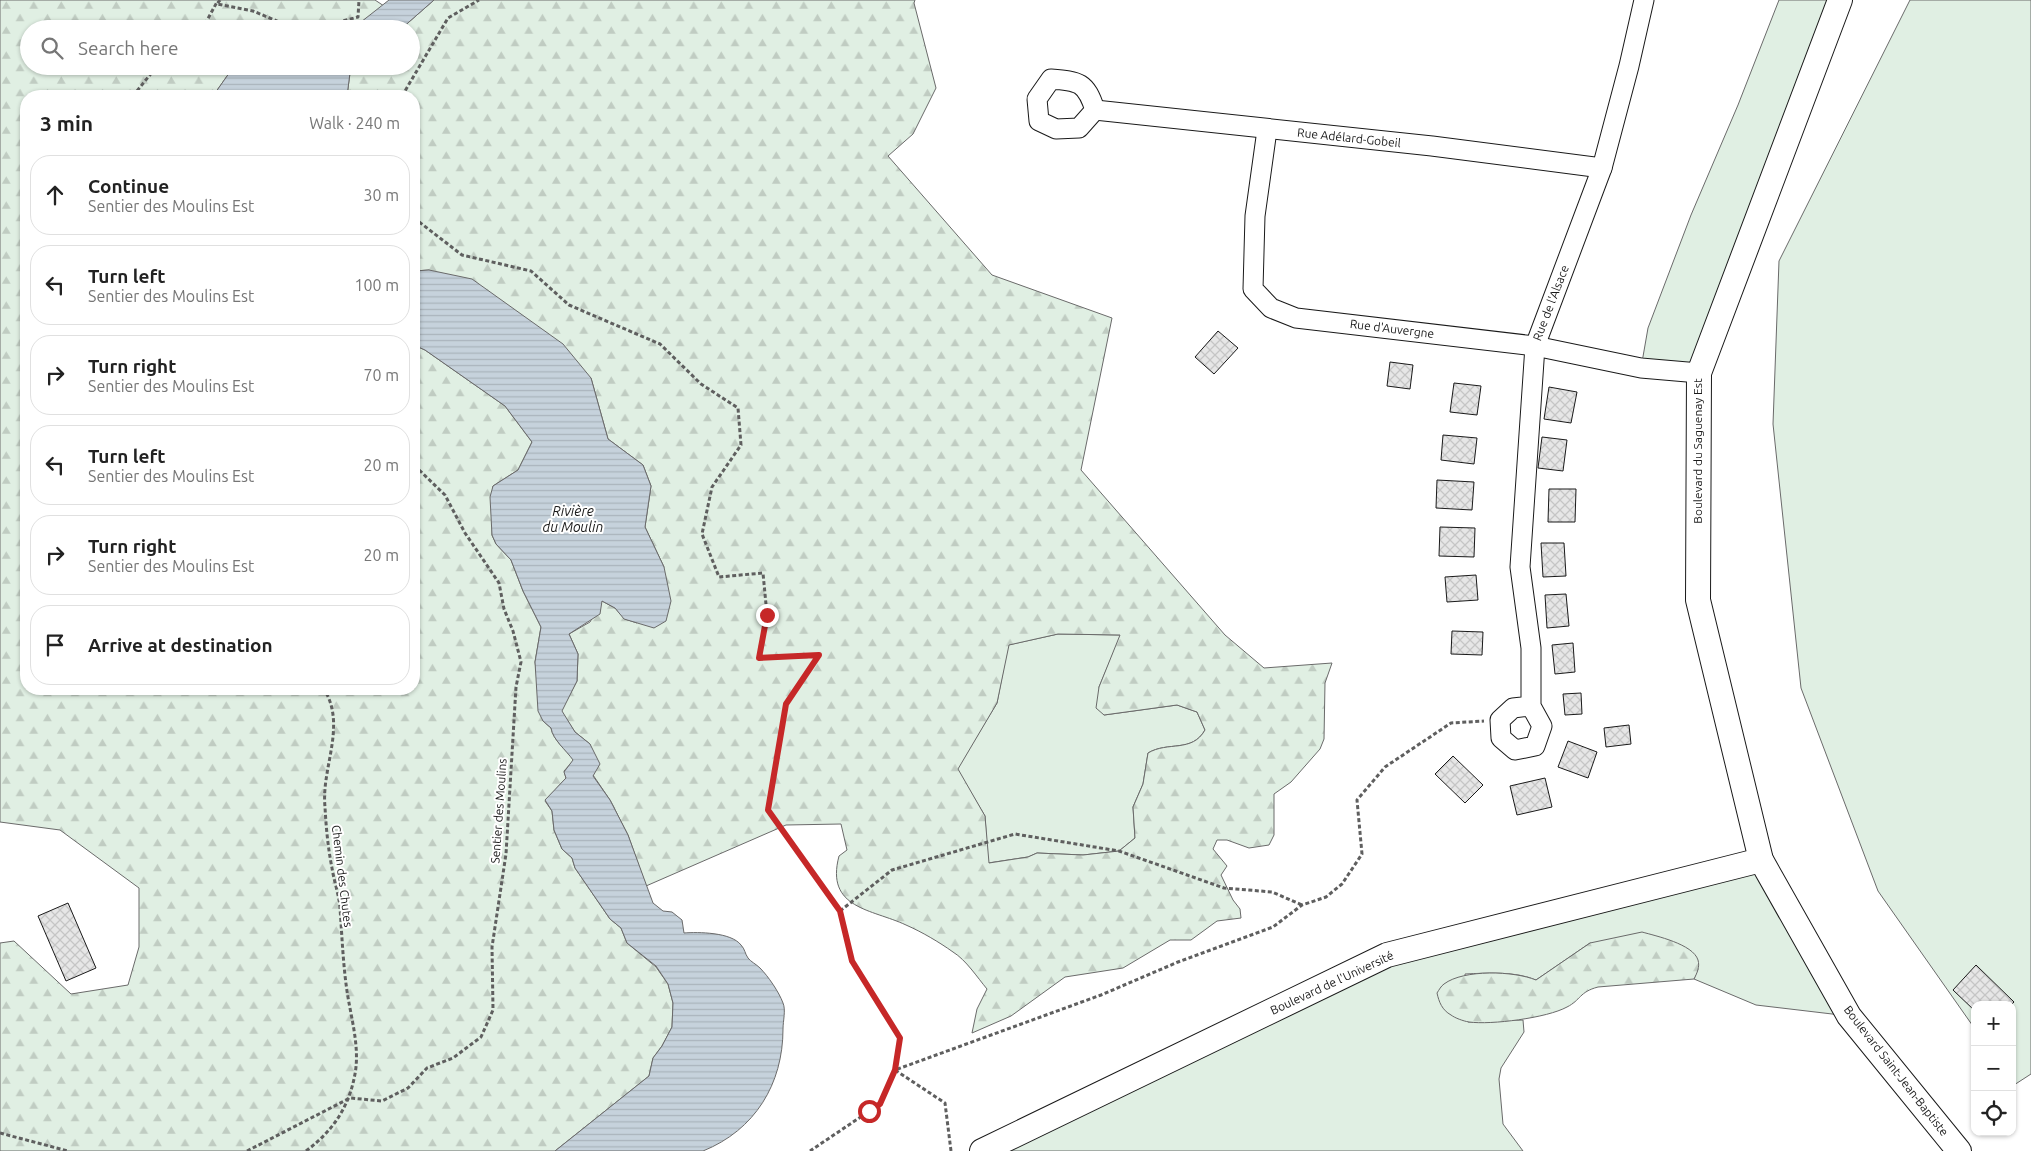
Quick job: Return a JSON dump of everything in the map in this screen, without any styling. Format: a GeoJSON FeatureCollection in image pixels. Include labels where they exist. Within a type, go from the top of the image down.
{"type":"FeatureCollection","features":[{"type":"Feature","properties":{"kind":"main road","name":"Boulevard du Saguenay Est"},"geometry":{"type":"LineString","coordinates":[[1761,860],[1698,600],[1699,373],[1840,0]]}},
{"type":"Feature","properties":{"kind":"main road","name":"Boulevard de l'Université"},"geometry":{"type":"LineString","coordinates":[[982,1151],[1387,955],[1761,860]]}},
{"type":"Feature","properties":{"kind":"main road","name":"Boulevard Saint-Jean-Baptiste"},"geometry":{"type":"LineString","coordinates":[[1761,860],[1849,1016],[1959,1151]]}},
{"type":"Feature","properties":{"kind":"street","name":"Rue de l'Alsace"},"geometry":{"type":"LineString","coordinates":[[1500,720],[1501,738],[1515,750],[1535,746],[1542,726],[1532,706],[1532,648],[1520,567],[1535,346],[1602,168],[1644,0]]}},
{"type":"Feature","properties":{"kind":"street","name":"Rue Adélard-Gobeil"},"geometry":{"type":"LineString","coordinates":[[1095,110],[1267,130],[1432,146],[1602,168]]}},
{"type":"Feature","properties":{"kind":"street","name":"Rue d'Auvergne"},"geometry":{"type":"LineString","coordinates":[[1267,130],[1254,216],[1253,290],[1271,308],[1296,318],[1535,346],[1641,368],[1699,373]]}},
{"type":"Feature","properties":{"kind":"street"},"geometry":{"type":"LineString","coordinates":[[1500,720],[1513,708],[1532,706]]}},
{"type":"Feature","properties":{"kind":"path"},"geometry":{"type":"LineString","coordinates":[[346,20],[358,17],[359,0]]}},
{"type":"Feature","properties":{"kind":"path"},"geometry":{"type":"LineString","coordinates":[[420,65],[448,18],[479,0]]}},
{"type":"Feature","properties":{"kind":"path"},"geometry":{"type":"LineString","coordinates":[[207,20],[218,1],[253,11],[274,20]]}},
{"type":"Feature","properties":{"kind":"path"},"geometry":{"type":"LineString","coordinates":[[138,90],[150,75]]}},
{"type":"Feature","properties":{"kind":"path"},"geometry":{"type":"LineString","coordinates":[[406,90],[414,75]]}},
{"type":"Feature","properties":{"kind":"path"},"geometry":{"type":"LineString","coordinates":[[420,223],[462,255],[532,271],[568,305],[660,344],[701,384],[738,408],[741,445],[712,487],[702,534],[719,577],[763,573],[767,615],[759,658],[819,655],[786,704],[768,810],[840,911],[852,961],[900,1038],[895,1070],[880,1104],[810,1151]]}},
{"type":"Feature","properties":{"kind":"path","name":"Sentier des Moulins"},"geometry":{"type":"LineString","coordinates":[[350,1098],[382,1101],[408,1088],[427,1068],[453,1058],[481,1037],[493,1010],[492,947],[506,854],[516,687],[521,662],[513,631],[504,609],[499,583],[465,533],[445,494],[420,471]]}},
{"type":"Feature","properties":{"kind":"path","name":"Chemin des Chutes"},"geometry":{"type":"LineString","coordinates":[[306,1151],[322,1140],[333,1126],[350,1098],[356,1072],[356,1049],[347,990],[340,928],[340,908],[332,868],[324,801],[333,750],[334,724],[333,709],[327,695]]}},
{"type":"Feature","properties":{"kind":"path"},"geometry":{"type":"LineString","coordinates":[[895,1070],[1102,995],[1178,962],[1273,927],[1302,905],[1326,897],[1342,884],[1362,854],[1357,800],[1385,767],[1450,724],[1500,720]]}},
{"type":"Feature","properties":{"kind":"path"},"geometry":{"type":"LineString","coordinates":[[840,911],[892,870],[1015,834],[1119,851],[1224,888],[1272,892],[1302,905]]}},
{"type":"Feature","properties":{"kind":"path"},"geometry":{"type":"LineString","coordinates":[[895,1070],[945,1102],[951,1151]]}},
{"type":"Feature","properties":{"kind":"path"},"geometry":{"type":"LineString","coordinates":[[247,1151],[350,1098]]}},
{"type":"Feature","properties":{"kind":"path"},"geometry":{"type":"LineString","coordinates":[[0,1133],[68,1151]]}},
{"type":"Feature","properties":{"kind":"green space"},"geometry":{"type":"Polygon","coordinates":[[[0,0],[375,0],[384,6],[365,20],[20,20],[20,75],[228,75],[217,90],[20,90],[20,695],[420,695],[420,348],[425,350],[505,406],[532,442],[518,470],[493,486],[492,535],[496,544],[511,560],[523,591],[541,627],[535,662],[543,721],[551,728],[557,741],[574,760],[564,771],[566,778],[545,801],[552,811],[554,830],[562,849],[572,858],[575,868],[610,919],[621,928],[627,943],[656,967],[668,984],[673,1003],[672,1027],[653,1058],[649,1076],[555,1151],[0,1151],[0,943],[14,941],[71,994],[128,985],[139,947],[139,888],[60,830],[0,822],[0,0]]]}},
{"type":"Feature","properties":{"kind":"green space"},"geometry":{"type":"Polygon","coordinates":[[[434,0],[915,0],[914,3],[936,88],[913,134],[888,156],[992,275],[1112,318],[1081,470],[1225,635],[1264,668],[1332,663],[1325,683],[1324,739],[1320,749],[1291,782],[1274,794],[1274,835],[1269,845],[1249,848],[1227,840],[1217,840],[1213,849],[1227,866],[1221,875],[1233,900],[1240,909],[1241,918],[1217,921],[1191,940],[1170,940],[1123,968],[1065,977],[1011,1016],[972,1033],[977,1009],[987,989],[958,955],[924,934],[866,910],[845,897],[839,887],[836,874],[839,856],[847,850],[841,824],[786,825],[646,886],[628,835],[610,800],[593,775],[590,744],[575,732],[561,711],[577,681],[578,654],[569,634],[590,622],[602,601],[615,608],[625,619],[637,623],[664,567],[645,527],[651,486],[643,465],[608,439],[591,378],[429,270],[420,271],[420,90],[348,90],[350,75],[420,75],[420,20],[411,20],[434,0]],[[1058,634],[1009,645],[997,703],[958,769],[985,816],[989,863],[1028,857],[1037,853],[1083,855],[1119,851],[1135,838],[1133,807],[1143,784],[1148,753],[1193,742],[1205,730],[1197,712],[1177,705],[1104,715],[1096,708],[1099,687],[1120,635],[1058,634]]]}},
{"type":"Feature","properties":{"kind":"green space"},"geometry":{"type":"Polygon","coordinates":[[[1779,0],[1840,0],[1699,373],[1641,368],[1648,328],[1691,215],[1738,105],[1779,0]]]}},
{"type":"Feature","properties":{"kind":"green space"},"geometry":{"type":"Polygon","coordinates":[[[1910,0],[2031,0],[2031,1074],[2016,1084],[2016,1001],[1971,1001],[1971,1023],[1878,891],[1801,688],[1773,424],[1779,261],[1910,0]]]}},
{"type":"Feature","properties":{"kind":"green space"},"geometry":{"type":"Polygon","coordinates":[[[1058,634],[1121,635],[1099,687],[1104,715],[1177,705],[1197,712],[1205,730],[1193,742],[1148,753],[1143,784],[1133,807],[1135,838],[1119,851],[1083,855],[1037,853],[1028,857],[988,863],[985,816],[957,769],[997,703],[1008,645],[1058,634]]]}},
{"type":"Feature","properties":{"kind":"green space"},"geometry":{"type":"Polygon","coordinates":[[[1761,860],[1849,1016],[1756,1005],[1694,979],[1698,969],[1590,943],[1536,980],[1510,974],[1465,974],[1468,1022],[1523,1020],[1524,1032],[1501,1068],[1499,1079],[1503,1124],[1523,1151],[982,1151],[1387,955],[1761,860]]]}},
{"type":"Feature","properties":{"kind":"green space"},"geometry":{"type":"Polygon","coordinates":[[[1642,932],[1682,945],[1695,954],[1699,965],[1694,979],[1598,987],[1587,991],[1572,1004],[1558,1011],[1504,1021],[1469,1022],[1453,1016],[1441,1006],[1437,993],[1444,984],[1453,979],[1476,974],[1502,973],[1536,980],[1590,943],[1642,932]]]}},
{"type":"Feature","properties":{"kind":"water"},"geometry":{"type":"Polygon","coordinates":[[[389,0],[434,0],[411,20],[363,20],[389,0]]]}},
{"type":"Feature","properties":{"kind":"water"},"geometry":{"type":"Polygon","coordinates":[[[228,75],[350,75],[348,90],[217,90],[228,75]]]}},
{"type":"Feature","properties":{"kind":"water","name":"Rivière du Moulin"},"geometry":{"type":"Polygon","coordinates":[[[429,270],[472,279],[563,344],[591,378],[608,439],[643,465],[651,486],[645,527],[664,567],[671,601],[666,621],[654,628],[624,619],[615,608],[602,601],[600,614],[569,634],[578,654],[577,681],[562,711],[575,732],[590,744],[600,764],[593,776],[610,800],[628,835],[653,903],[663,911],[672,912],[682,920],[684,933],[722,935],[736,941],[749,959],[770,980],[784,1006],[782,1049],[778,1068],[762,1103],[751,1118],[737,1131],[703,1151],[555,1151],[649,1076],[653,1058],[672,1027],[673,1003],[668,984],[656,966],[627,943],[621,928],[610,919],[575,868],[572,858],[562,849],[554,830],[552,811],[545,800],[566,778],[564,772],[573,760],[557,741],[551,728],[543,721],[538,711],[535,662],[541,627],[523,591],[511,560],[496,544],[492,535],[490,497],[493,486],[518,470],[532,442],[505,406],[420,348],[420,271],[429,270]]]}},
{"type":"Feature","properties":{"kind":"building"},"geometry":{"type":"Polygon","coordinates":[[[1218,331],[1238,348],[1214,374],[1195,357],[1218,331]]]}},
{"type":"Feature","properties":{"kind":"building"},"geometry":{"type":"Polygon","coordinates":[[[1390,362],[1413,365],[1410,389],[1387,386],[1390,362]]]}},
{"type":"Feature","properties":{"kind":"building"},"geometry":{"type":"Polygon","coordinates":[[[1454,383],[1481,386],[1477,415],[1450,412],[1454,383]]]}},
{"type":"Feature","properties":{"kind":"building"},"geometry":{"type":"Polygon","coordinates":[[[1549,387],[1577,392],[1571,423],[1544,419],[1549,387]]]}},
{"type":"Feature","properties":{"kind":"building"},"geometry":{"type":"Polygon","coordinates":[[[1443,435],[1477,438],[1474,464],[1441,460],[1443,435]]]}},
{"type":"Feature","properties":{"kind":"building"},"geometry":{"type":"Polygon","coordinates":[[[1542,437],[1567,440],[1563,471],[1538,468],[1542,437]]]}},
{"type":"Feature","properties":{"kind":"building"},"geometry":{"type":"Polygon","coordinates":[[[1437,480],[1474,482],[1472,510],[1436,508],[1437,480]]]}},
{"type":"Feature","properties":{"kind":"building"},"geometry":{"type":"Polygon","coordinates":[[[1549,489],[1576,489],[1575,522],[1548,522],[1549,489]]]}},
{"type":"Feature","properties":{"kind":"building"},"geometry":{"type":"Polygon","coordinates":[[[1440,527],[1475,528],[1474,557],[1439,556],[1440,527]]]}},
{"type":"Feature","properties":{"kind":"building"},"geometry":{"type":"Polygon","coordinates":[[[1541,543],[1564,543],[1566,576],[1543,577],[1541,543]]]}},
{"type":"Feature","properties":{"kind":"building"},"geometry":{"type":"Polygon","coordinates":[[[1476,575],[1478,600],[1447,602],[1445,577],[1476,575]]]}},
{"type":"Feature","properties":{"kind":"building"},"geometry":{"type":"Polygon","coordinates":[[[1566,594],[1569,626],[1547,628],[1545,595],[1566,594]]]}},
{"type":"Feature","properties":{"kind":"building"},"geometry":{"type":"Polygon","coordinates":[[[1452,631],[1483,632],[1482,655],[1451,654],[1452,631]]]}},
{"type":"Feature","properties":{"kind":"building"},"geometry":{"type":"Polygon","coordinates":[[[1573,643],[1575,672],[1555,674],[1552,645],[1573,643]]]}},
{"type":"Feature","properties":{"kind":"building"},"geometry":{"type":"Polygon","coordinates":[[[1581,693],[1582,714],[1565,715],[1563,694],[1581,693]]]}},
{"type":"Feature","properties":{"kind":"building"},"geometry":{"type":"Polygon","coordinates":[[[1629,725],[1631,744],[1606,747],[1604,728],[1629,725]]]}},
{"type":"Feature","properties":{"kind":"building"},"geometry":{"type":"Polygon","coordinates":[[[1568,741],[1597,752],[1588,778],[1558,767],[1568,741]]]}},
{"type":"Feature","properties":{"kind":"building"},"geometry":{"type":"Polygon","coordinates":[[[1453,756],[1483,785],[1465,803],[1435,774],[1453,756]]]}},
{"type":"Feature","properties":{"kind":"building"},"geometry":{"type":"Polygon","coordinates":[[[1545,778],[1552,807],[1517,815],[1510,786],[1545,778]]]}},
{"type":"Feature","properties":{"kind":"building"},"geometry":{"type":"Polygon","coordinates":[[[68,903],[96,968],[66,981],[38,916],[68,903]]]}},
{"type":"Feature","properties":{"kind":"building"},"geometry":{"type":"Polygon","coordinates":[[[1976,965],[2013,1001],[1971,1001],[1971,1007],[1953,990],[1976,965]]]}},
{"type":"Feature","properties":{"kind":"route"},"geometry":{"type":"LineString","coordinates":[[767,615],[759,658],[819,655],[786,704],[768,810],[840,911],[852,961],[900,1038],[895,1070],[880,1104],[869,1111]]}}]}
